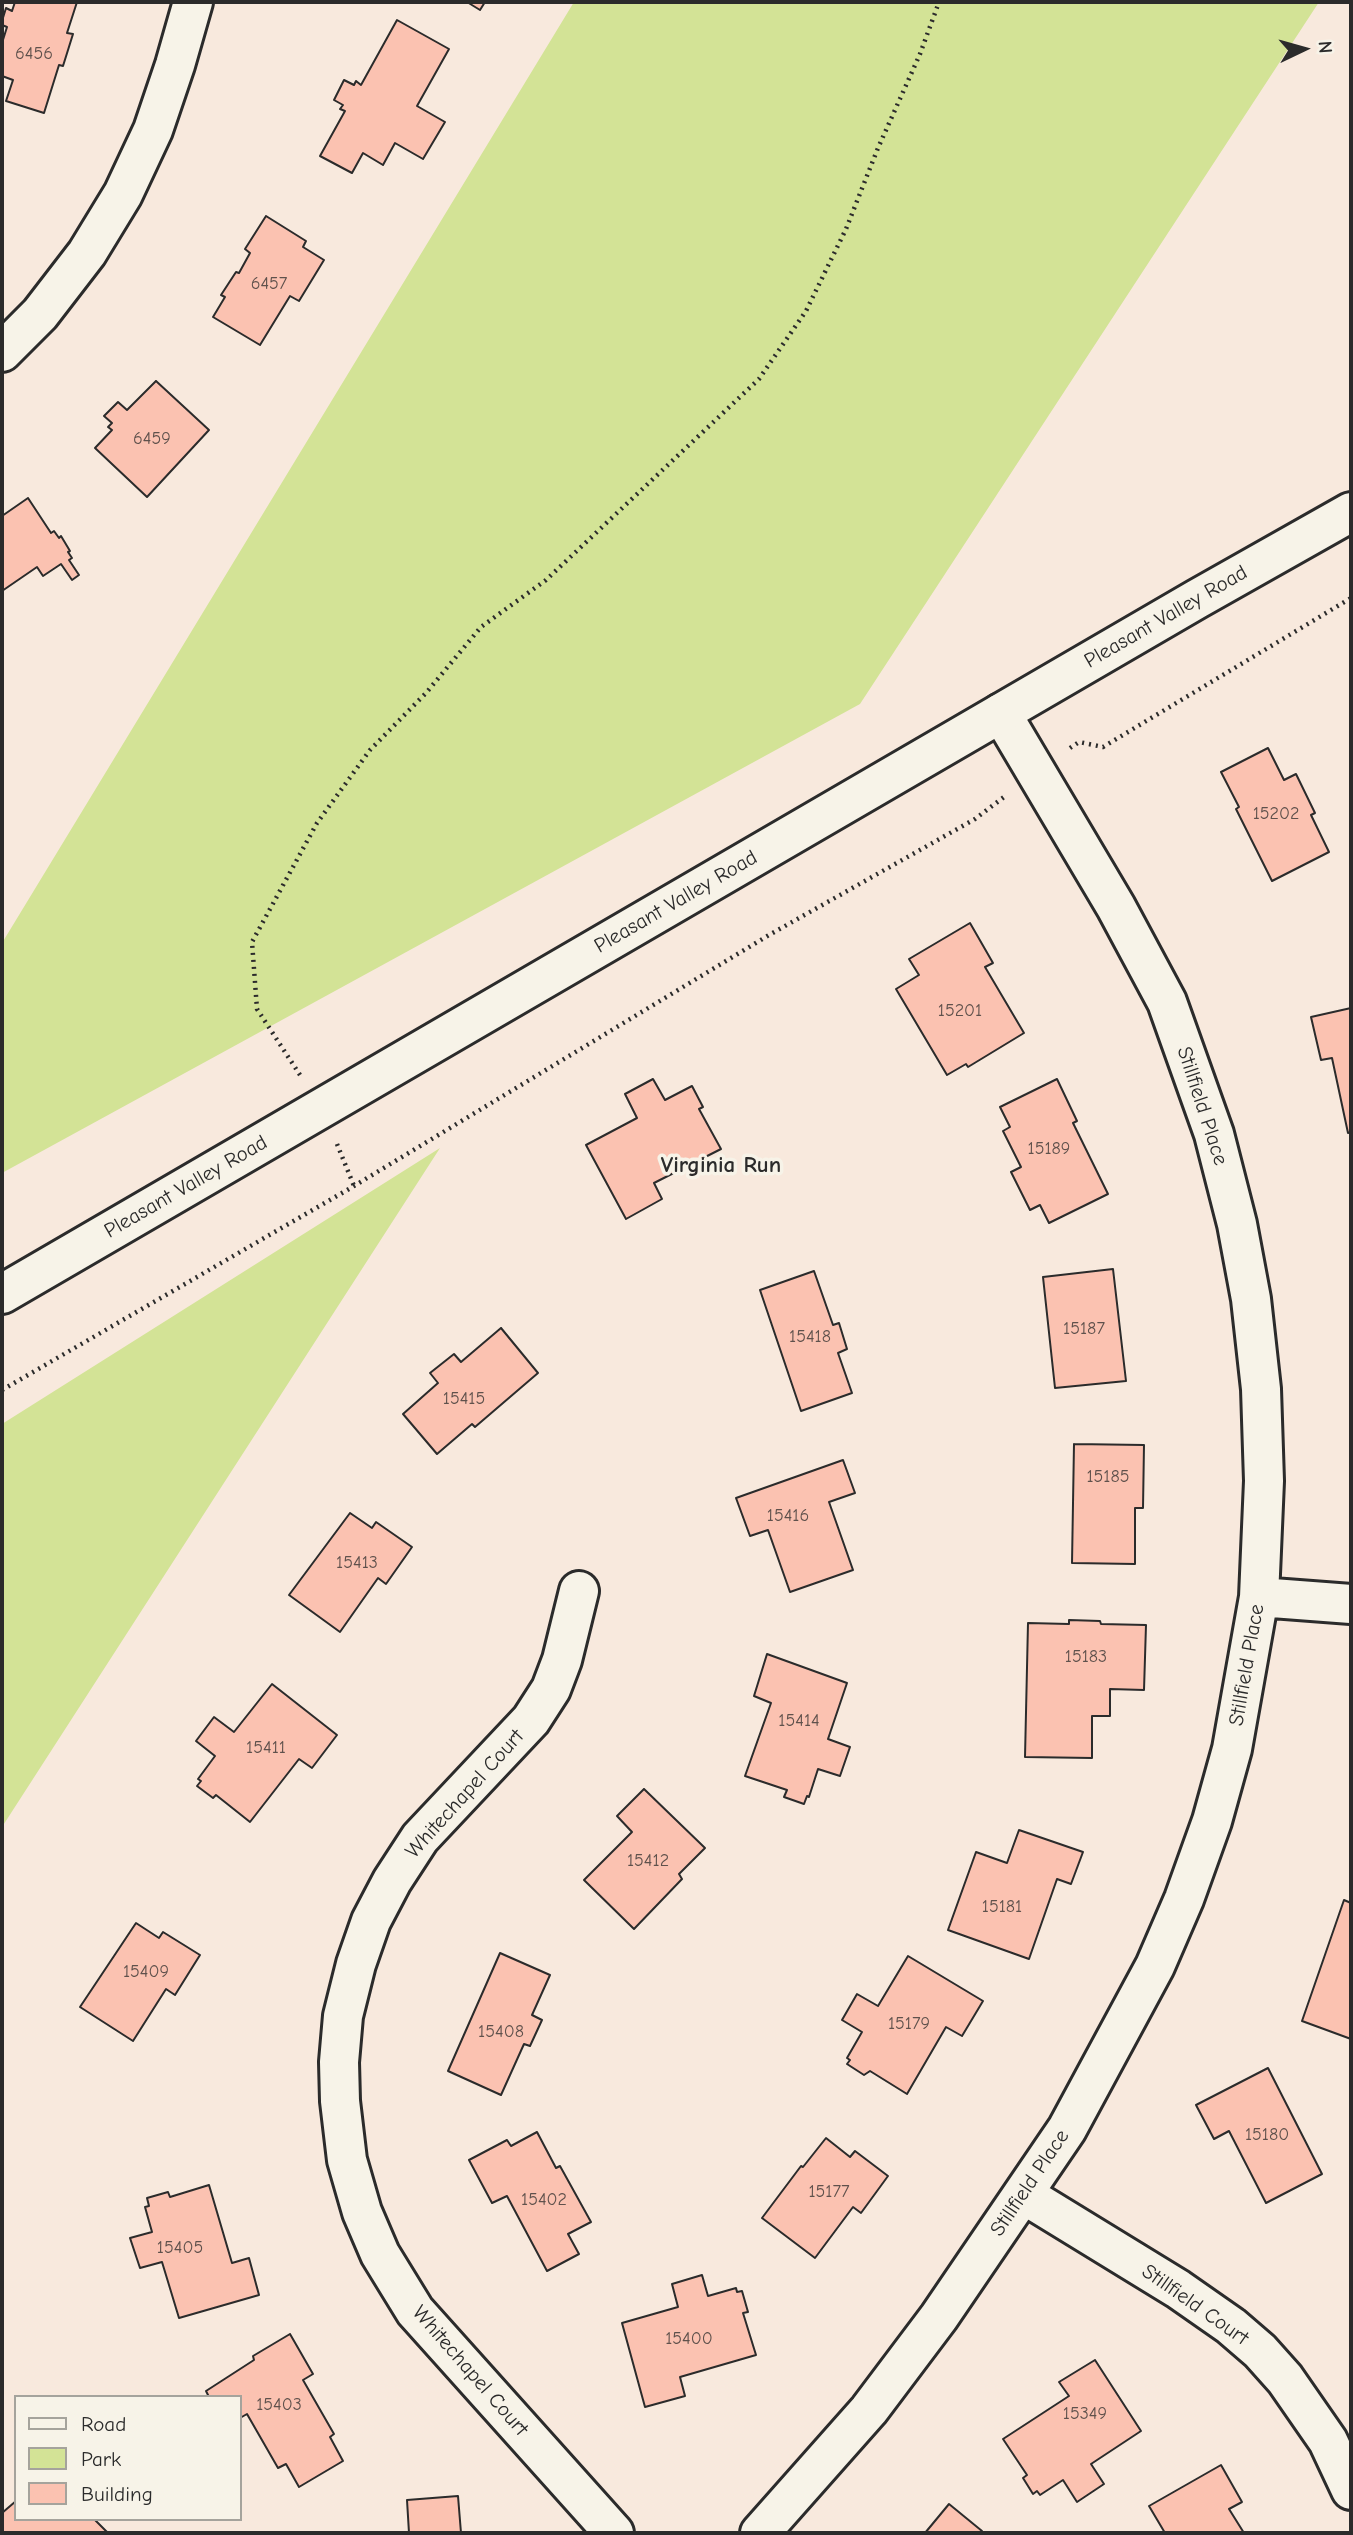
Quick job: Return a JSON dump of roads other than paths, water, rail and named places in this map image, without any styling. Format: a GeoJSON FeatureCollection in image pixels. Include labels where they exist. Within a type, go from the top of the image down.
{"type":"FeatureCollection","features":[{"type":"Feature","properties":{"kind":"street"},"geometry":{"type":"LineString","coordinates":[[2,352],[40,314],[87,253],[123,194],[153,130],[176,65],[193,2]]}},
{"type":"Feature","properties":{"kind":"street","name":"Pleasant Valley Road"},"geometry":{"type":"LineString","coordinates":[[2,1294],[1197,598],[1351,512]]}},
{"type":"Feature","properties":{"kind":"street","name":"Stillfield Place"},"geometry":{"type":"LineString","coordinates":[[760,2533],[869,2410],[939,2316],[1067,2129],[1155,1966],[1184,1899],[1212,1821],[1232,1749],[1259,1597],[1264,1481],[1261,1389],[1251,1299],[1237,1224],[1214,1134],[1167,1003],[1116,907],[1001,713]]}},
{"type":"Feature","properties":{"kind":"street","name":"Whitechapel Court"},"geometry":{"type":"LineString","coordinates":[[579,1591],[562,1660],[551,1689],[531,1720],[420,1838],[392,1881],[371,1922],[356,1964],[343,2016],[339,2062],[340,2101],[347,2160],[362,2212],[380,2254],[415,2311],[614,2533]]}},
{"type":"Feature","properties":{"kind":"street"},"geometry":{"type":"LineString","coordinates":[[1259,1597],[1351,1604]]}},
{"type":"Feature","properties":{"kind":"street","name":"Stillfield Court"},"geometry":{"type":"LineString","coordinates":[[1023,2194],[1178,2289],[1231,2326],[1250,2343],[1285,2379],[1328,2441],[1351,2490]]}},
{"type":"Feature","properties":{"kind":"district","name":"Virginia Run"},"geometry":{"type":"Point","coordinates":[721,1165]}}]}
